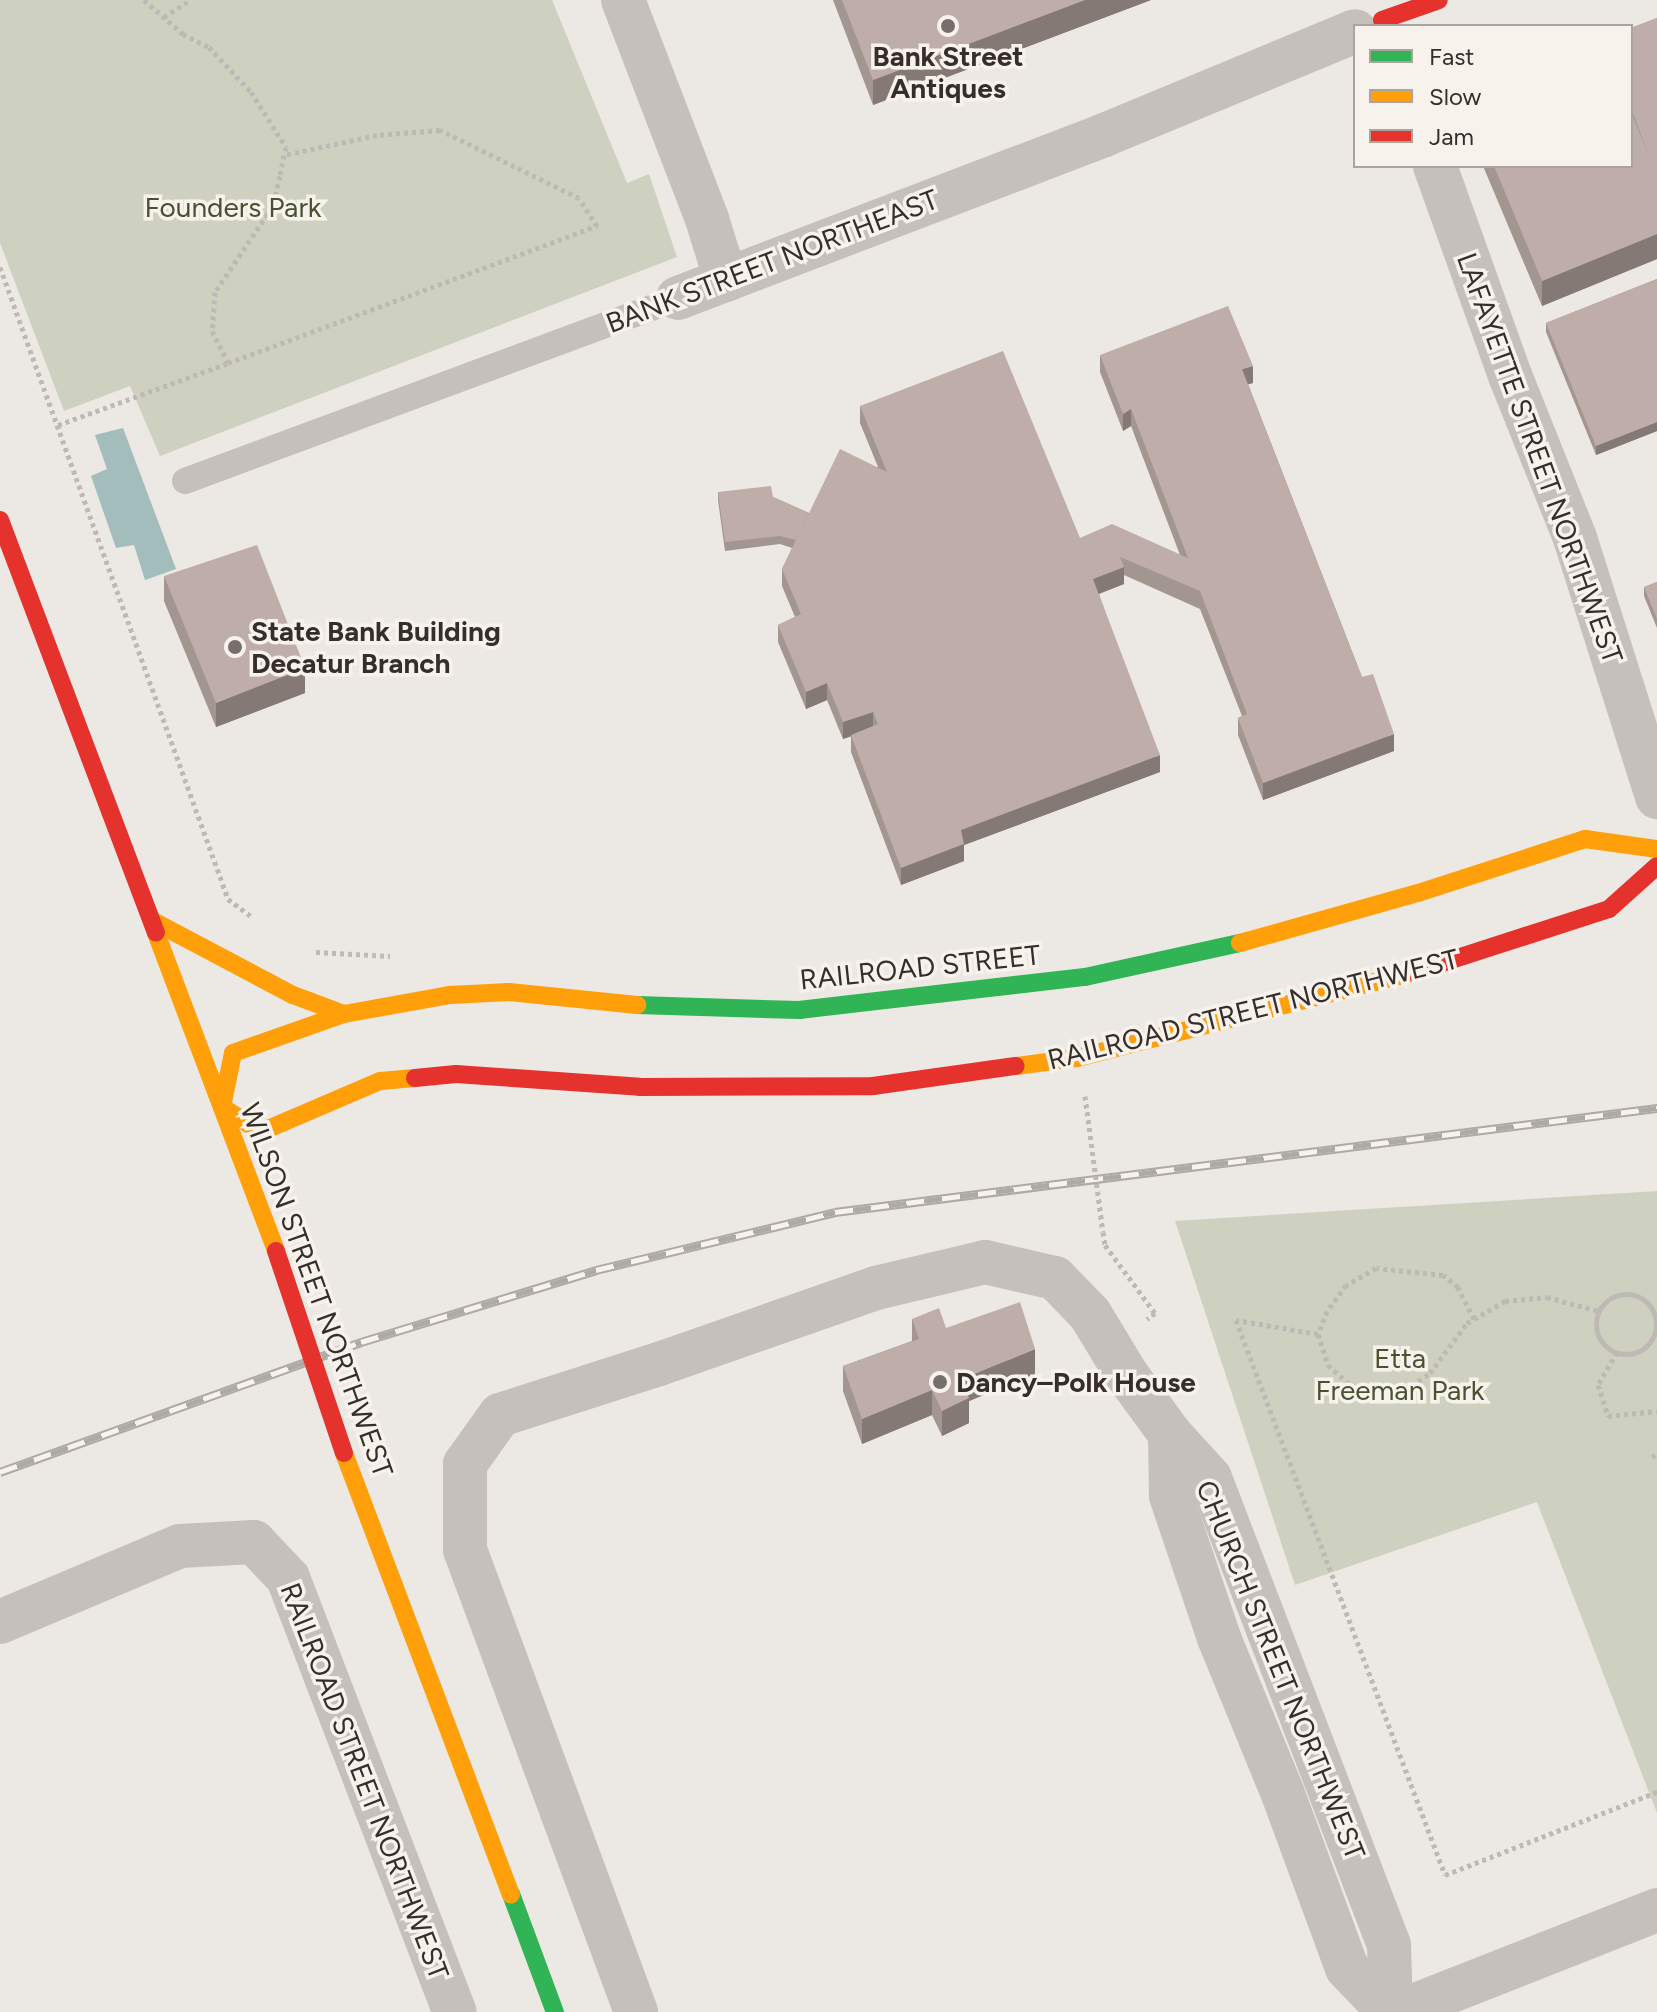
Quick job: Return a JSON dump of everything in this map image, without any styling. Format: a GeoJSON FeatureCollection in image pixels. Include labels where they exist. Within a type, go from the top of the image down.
{"type":"FeatureCollection","features":[{"type":"Feature","properties":{"kind":"main road"},"geometry":{"type":"LineString","coordinates":[[1373,21],[1439,0]]}},
{"type":"Feature","properties":{"kind":"main road","name":"WILSON STREET NORTHWEST"},"geometry":{"type":"LineString","coordinates":[[0,520],[13,592],[153,921],[276,1251],[344,1453],[555,2012]]}},
{"type":"Feature","properties":{"kind":"main road","name":"RAILROAD STREET"},"geometry":{"type":"LineString","coordinates":[[222,1107],[233,1053],[344,1014],[450,995],[509,992],[625,1005],[799,1010],[1085,977],[1253,940],[1418,893],[1585,839],[1657,849]]}},
{"type":"Feature","properties":{"kind":"main road","name":"RAILROAD STREET NORTHWEST"},"geometry":{"type":"LineString","coordinates":[[222,1107],[261,1132],[380,1081],[456,1074],[640,1087],[873,1086],[1077,1058],[1389,980],[1609,909],[1657,866]]}},
{"type":"Feature","properties":{"kind":"main road"},"geometry":{"type":"LineString","coordinates":[[153,921],[281,989],[344,1014]]}},
{"type":"Feature","properties":{"kind":"street"},"geometry":{"type":"LineString","coordinates":[[623,0],[707,219],[726,280]]}},
{"type":"Feature","properties":{"kind":"street","name":"BANK STREET NORTHEAST"},"geometry":{"type":"LineString","coordinates":[[678,298],[1102,136],[1353,29]]}},
{"type":"Feature","properties":{"kind":"street","name":"LAFAYETTE STREET NORTHWEST"},"geometry":{"type":"LineString","coordinates":[[1436,168],[1511,378],[1575,538],[1657,797]]}},
{"type":"Feature","properties":{"kind":"street","name":"CHURCH STREET NORTHWEST"},"geometry":{"type":"LineString","coordinates":[[636,2012],[465,1550],[465,1464],[500,1415],[557,1394],[659,1364],[876,1288],[985,1262],[1055,1278],[1090,1314],[1127,1375],[1170,1434],[1210,1478],[1389,1945],[1390,2012]]}},
{"type":"Feature","properties":{"kind":"street","name":"RAILROAD STREET NORTHWEST"},"geometry":{"type":"LineString","coordinates":[[0,1622],[180,1546],[254,1542],[288,1578],[455,2012]]}},
{"type":"Feature","properties":{"kind":"street"},"geometry":{"type":"LineString","coordinates":[[1398,2012],[1657,1910]]}},
{"type":"Feature","properties":{"kind":"lane","name":"BANK STREET NORTHEAST"},"geometry":{"type":"LineString","coordinates":[[185,481],[678,298]]}},
{"type":"Feature","properties":{"kind":"path"},"geometry":{"type":"LineString","coordinates":[[144,0],[183,34],[209,47],[251,92],[286,147],[272,207],[215,292],[212,331],[228,363]]}},
{"type":"Feature","properties":{"kind":"path"},"geometry":{"type":"LineString","coordinates":[[164,17],[190,0]]}},
{"type":"Feature","properties":{"kind":"path"},"geometry":{"type":"LineString","coordinates":[[58,425],[597,226],[579,198],[440,130],[377,135],[284,155]]}},
{"type":"Feature","properties":{"kind":"path"},"geometry":{"type":"LineString","coordinates":[[0,267],[228,899],[263,927]]}},
{"type":"Feature","properties":{"kind":"path"},"geometry":{"type":"LineString","coordinates":[[302,946],[315,951],[394,957]]}},
{"type":"Feature","properties":{"kind":"path"},"geometry":{"type":"LineString","coordinates":[[1085,1096],[1103,1232]]}},
{"type":"Feature","properties":{"kind":"path"},"geometry":{"type":"LineString","coordinates":[[1474,1319],[1458,1287],[1443,1275],[1376,1268],[1346,1285],[1327,1311],[1318,1334],[1328,1365],[1356,1390],[1405,1390],[1430,1373],[1467,1323],[1474,1319],[1505,1301],[1547,1297],[1599,1311]]}},
{"type":"Feature","properties":{"kind":"path"},"geometry":{"type":"LineString","coordinates":[[1629,1294],[1648,1303],[1657,1329],[1648,1346],[1631,1355],[1617,1352],[1603,1344],[1596,1325],[1599,1311],[1609,1299],[1629,1294]]}},
{"type":"Feature","properties":{"kind":"path"},"geometry":{"type":"LineString","coordinates":[[1318,1334],[1236,1320],[1445,1875],[1657,1792]]}},
{"type":"Feature","properties":{"kind":"path"},"geometry":{"type":"LineString","coordinates":[[1617,1352],[1598,1385],[1608,1416],[1657,1411]]}},
{"type":"Feature","properties":{"kind":"green space","name":"Founders Park"},"geometry":{"type":"Polygon","coordinates":[[[0,0],[552,0],[627,183],[649,174],[677,257],[160,456],[130,386],[64,411],[0,243],[0,0]]]}},
{"type":"Feature","properties":{"kind":"green space","name":"Etta Freeman Park"},"geometry":{"type":"Polygon","coordinates":[[[1657,1191],[1657,1813],[1537,1502],[1295,1585],[1175,1221],[1657,1191]]]}},
{"type":"Feature","properties":{"kind":"water"},"geometry":{"type":"Polygon","coordinates":[[[123,428],[176,569],[145,580],[134,545],[116,548],[91,476],[107,469],[95,435],[123,428]]]}},
{"type":"Feature","properties":{"kind":"building"},"geometry":{"type":"Polygon","coordinates":[[[842,0],[1085,0],[873,80],[842,0]]]}},
{"type":"Feature","properties":{"kind":"building"},"geometry":{"type":"Polygon","coordinates":[[[1657,18],[1657,234],[1542,281],[1495,168],[1633,168],[1633,117],[1649,156],[1633,113],[1633,27],[1657,18]]]}},
{"type":"Feature","properties":{"kind":"building"},"geometry":{"type":"Polygon","coordinates":[[[1657,279],[1657,422],[1596,446],[1546,323],[1657,279]]]}},
{"type":"Feature","properties":{"kind":"building"},"geometry":{"type":"Polygon","coordinates":[[[1228,306],[1253,366],[1242,369],[1362,677],[1373,674],[1394,734],[1263,783],[1238,718],[1247,714],[1200,591],[1120,557],[1124,567],[1093,579],[1160,755],[961,830],[964,844],[901,868],[851,735],[878,724],[873,712],[843,722],[827,683],[806,692],[778,625],[801,614],[782,569],[840,449],[887,472],[860,406],[1003,351],[1080,538],[1112,524],[1188,558],[1131,409],[1123,414],[1100,355],[1228,306]]]}},
{"type":"Feature","properties":{"kind":"building"},"geometry":{"type":"Polygon","coordinates":[[[771,486],[773,497],[809,513],[796,540],[780,536],[725,542],[718,492],[771,486]]]}},
{"type":"Feature","properties":{"kind":"building","name":"State Bank Building Decatur Branch"},"geometry":{"type":"Polygon","coordinates":[[[257,545],[305,668],[216,703],[164,576],[257,545]]]}},
{"type":"Feature","properties":{"kind":"building"},"geometry":{"type":"Polygon","coordinates":[[[1657,582],[1657,619],[1644,587],[1657,582]]]}},
{"type":"Feature","properties":{"kind":"building"},"geometry":{"type":"Polygon","coordinates":[[[1020,1302],[1035,1349],[962,1379],[969,1398],[942,1411],[932,1390],[862,1419],[843,1366],[919,1339],[912,1319],[939,1308],[946,1328],[1020,1302]]]}},
{"type":"Feature","properties":{"kind":"railway"},"geometry":{"type":"LineString","coordinates":[[0,1472],[361,1342],[596,1270],[835,1212],[1657,1108]]}},
{"type":"Feature","properties":{"kind":"traffic: fast"},"geometry":{"type":"LineString","coordinates":[[637,1005],[799,1010],[1085,977],[1240,943]]}},
{"type":"Feature","properties":{"kind":"traffic: fast"},"geometry":{"type":"LineString","coordinates":[[511,1894],[555,2012]]}},
{"type":"Feature","properties":{"kind":"traffic: slow"},"geometry":{"type":"LineString","coordinates":[[1240,943],[1418,893],[1585,839],[1657,849]]}},
{"type":"Feature","properties":{"kind":"traffic: slow"},"geometry":{"type":"LineString","coordinates":[[153,921],[293,995],[344,1014]]}},
{"type":"Feature","properties":{"kind":"traffic: slow"},"geometry":{"type":"LineString","coordinates":[[156,933],[276,1251]]}},
{"type":"Feature","properties":{"kind":"traffic: slow"},"geometry":{"type":"LineString","coordinates":[[1016,1066],[1077,1058],[1414,972]]}},
{"type":"Feature","properties":{"kind":"traffic: slow"},"geometry":{"type":"LineString","coordinates":[[415,1078],[380,1081],[261,1132],[222,1107],[233,1053],[344,1014],[450,995],[509,992],[637,1005]]}},
{"type":"Feature","properties":{"kind":"traffic: slow"},"geometry":{"type":"LineString","coordinates":[[344,1453],[511,1894]]}},
{"type":"Feature","properties":{"kind":"traffic: jam"},"geometry":{"type":"LineString","coordinates":[[1382,20],[1439,0]]}},
{"type":"Feature","properties":{"kind":"traffic: jam"},"geometry":{"type":"LineString","coordinates":[[0,520],[156,933]]}},
{"type":"Feature","properties":{"kind":"traffic: jam"},"geometry":{"type":"LineString","coordinates":[[1414,972],[1609,909],[1657,866]]}},
{"type":"Feature","properties":{"kind":"traffic: jam"},"geometry":{"type":"LineString","coordinates":[[415,1078],[456,1074],[640,1087],[873,1086],[1016,1066]]}},
{"type":"Feature","properties":{"kind":"traffic: jam"},"geometry":{"type":"LineString","coordinates":[[276,1251],[344,1453]]}},
{"type":"Feature","properties":{"kind":"place","name":"Bank Street Antiques"},"geometry":{"type":"Point","coordinates":[948,26]}},
{"type":"Feature","properties":{"kind":"place","name":"State Bank Building Decatur Branch"},"geometry":{"type":"Point","coordinates":[235,647]}},
{"type":"Feature","properties":{"kind":"place","name":"Dancy–Polk House"},"geometry":{"type":"Point","coordinates":[940,1382]}}]}
